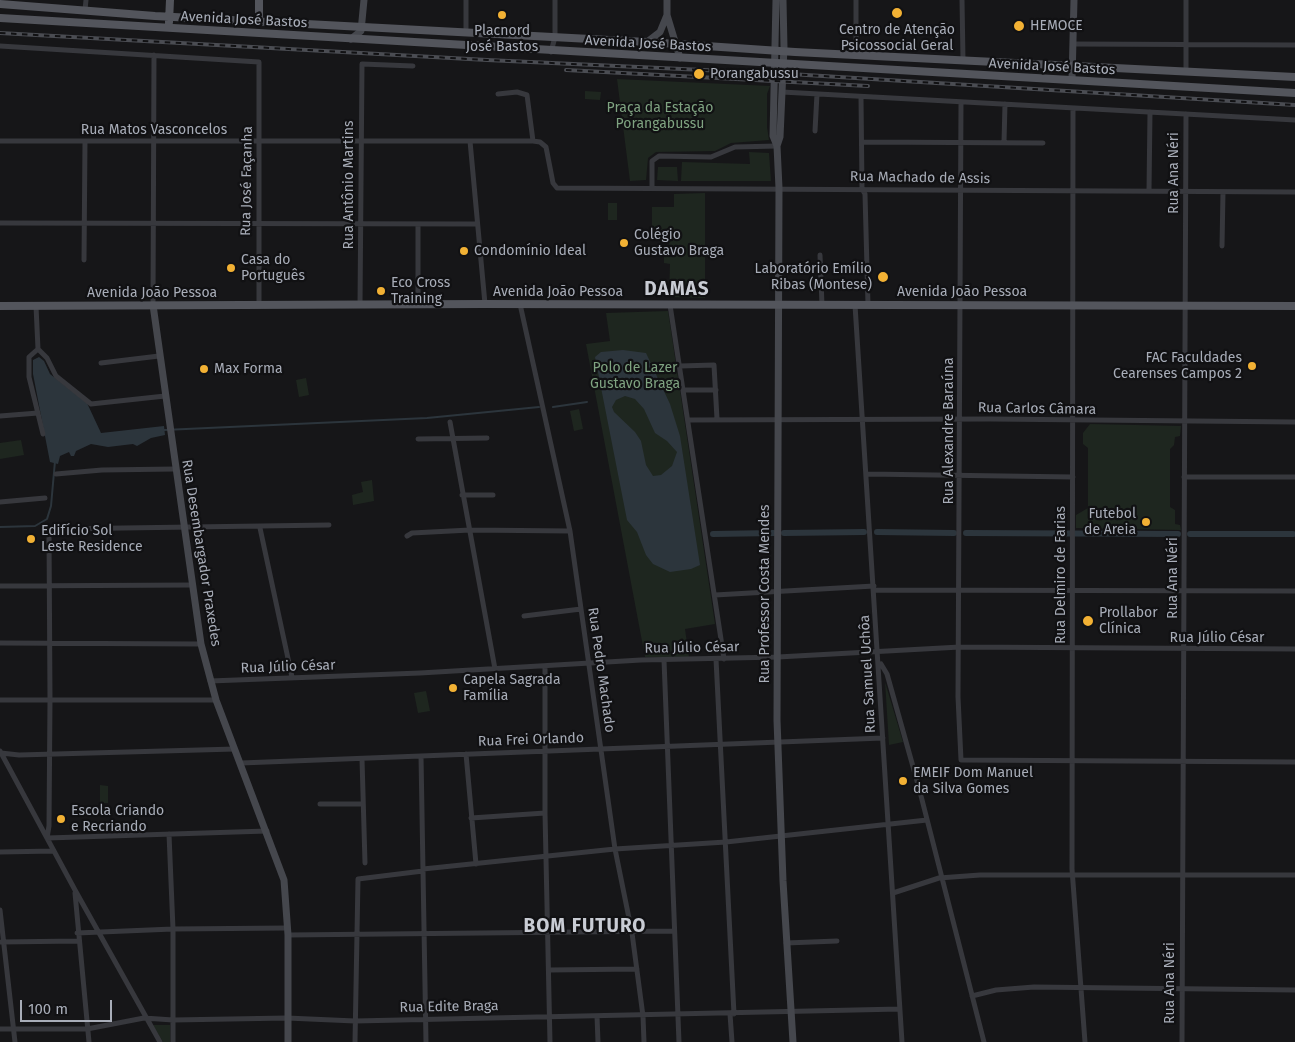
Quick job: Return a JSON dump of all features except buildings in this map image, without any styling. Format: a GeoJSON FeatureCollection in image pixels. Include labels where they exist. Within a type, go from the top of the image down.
{"type":"FeatureCollection","features":[{"type":"Feature","properties":{"kind":"main road"},"geometry":{"type":"LineString","coordinates":[[168,28],[170,0]]}},
{"type":"Feature","properties":{"kind":"main road"},"geometry":{"type":"LineString","coordinates":[[259,0],[259,22]]}},
{"type":"Feature","properties":{"kind":"main road","name":"Avenida José Bastos"},"geometry":{"type":"LineString","coordinates":[[0,4],[259,22],[648,42],[856,56],[963,59],[1295,77]]}},
{"type":"Feature","properties":{"kind":"main road"},"geometry":{"type":"LineString","coordinates":[[45,22],[46,8]]}},
{"type":"Feature","properties":{"kind":"main road","name":"Avenida José Bastos"},"geometry":{"type":"LineString","coordinates":[[0,18],[551,52],[763,61],[1295,93]]}},
{"type":"Feature","properties":{"kind":"main road","name":"Avenida João Pessoa"},"geometry":{"type":"LineString","coordinates":[[0,306],[960,304],[1295,306]]}},
{"type":"Feature","properties":{"kind":"street"},"geometry":{"type":"LineString","coordinates":[[85,10],[86,0]]}},
{"type":"Feature","properties":{"kind":"street"},"geometry":{"type":"LineString","coordinates":[[350,39],[359,33],[363,26],[364,0]]}},
{"type":"Feature","properties":{"kind":"street"},"geometry":{"type":"LineString","coordinates":[[466,0],[466,32]]}},
{"type":"Feature","properties":{"kind":"street"},"geometry":{"type":"LineString","coordinates":[[551,52],[555,37],[555,0]]}},
{"type":"Feature","properties":{"kind":"street"},"geometry":{"type":"LineString","coordinates":[[667,0],[667,15],[680,58]]}},
{"type":"Feature","properties":{"kind":"street","name":"Rua Professor Costa Mendes"},"geometry":{"type":"LineString","coordinates":[[776,0],[773,136],[776,146],[779,188],[778,741],[786,943],[793,1042]]}},
{"type":"Feature","properties":{"kind":"street","name":"Rua Professor Costa Mendes"},"geometry":{"type":"LineString","coordinates":[[776,146],[780,137],[784,47],[783,0]]}},
{"type":"Feature","properties":{"kind":"street"},"geometry":{"type":"LineString","coordinates":[[856,0],[856,56]]}},
{"type":"Feature","properties":{"kind":"street"},"geometry":{"type":"LineString","coordinates":[[962,0],[963,59]]}},
{"type":"Feature","properties":{"kind":"street"},"geometry":{"type":"LineString","coordinates":[[1072,80],[1074,0]]}},
{"type":"Feature","properties":{"kind":"street"},"geometry":{"type":"LineString","coordinates":[[1186,0],[1186,71]]}},
{"type":"Feature","properties":{"kind":"street"},"geometry":{"type":"LineString","coordinates":[[648,42],[660,32],[667,15]]}},
{"type":"Feature","properties":{"kind":"street"},"geometry":{"type":"LineString","coordinates":[[1074,44],[1295,45]]}},
{"type":"Feature","properties":{"kind":"street"},"geometry":{"type":"LineString","coordinates":[[0,46],[154,55]]}},
{"type":"Feature","properties":{"kind":"street","name":"Rua José Façanha"},"geometry":{"type":"LineString","coordinates":[[154,55],[256,60],[260,63],[259,304]]}},
{"type":"Feature","properties":{"kind":"street","name":"Rua Desembargador Praxedes"},"geometry":{"type":"LineString","coordinates":[[154,55],[153,305],[159,356],[200,644],[216,700],[284,880],[288,932],[288,1042]]}},
{"type":"Feature","properties":{"kind":"street","name":"Rua Antônio Martins"},"geometry":{"type":"LineString","coordinates":[[360,306],[362,64],[413,66]]}},
{"type":"Feature","properties":{"kind":"street"},"geometry":{"type":"LineString","coordinates":[[498,94],[517,92],[527,95],[533,141]]}},
{"type":"Feature","properties":{"kind":"street"},"geometry":{"type":"LineString","coordinates":[[782,92],[1295,120]]}},
{"type":"Feature","properties":{"kind":"street"},"geometry":{"type":"LineString","coordinates":[[815,131],[817,94]]}},
{"type":"Feature","properties":{"kind":"street"},"geometry":{"type":"LineString","coordinates":[[862,97],[862,189],[865,194],[868,305]]}},
{"type":"Feature","properties":{"kind":"street","name":"Rua Alexandre Baraúna"},"geometry":{"type":"LineString","coordinates":[[961,102],[959,528],[959,715],[961,760],[1073,762]]}},
{"type":"Feature","properties":{"kind":"street"},"geometry":{"type":"LineString","coordinates":[[1004,142],[1006,104]]}},
{"type":"Feature","properties":{"kind":"street","name":"Rua Delmiro de Farias"},"geometry":{"type":"LineString","coordinates":[[1073,108],[1072,875],[1085,1042]]}},
{"type":"Feature","properties":{"kind":"street"},"geometry":{"type":"LineString","coordinates":[[1149,190],[1150,112]]}},
{"type":"Feature","properties":{"kind":"street","name":"Rua Ana Néri"},"geometry":{"type":"LineString","coordinates":[[1182,1042],[1186,114]]}},
{"type":"Feature","properties":{"kind":"street","name":"Rua Matos Vasconcelos"},"geometry":{"type":"LineString","coordinates":[[0,141],[533,141]]}},
{"type":"Feature","properties":{"kind":"street"},"geometry":{"type":"LineString","coordinates":[[84,260],[85,141]]}},
{"type":"Feature","properties":{"kind":"street"},"geometry":{"type":"LineString","coordinates":[[470,141],[476,224],[485,304]]}},
{"type":"Feature","properties":{"kind":"street","name":"Rua Machado de Assis"},"geometry":{"type":"LineString","coordinates":[[533,141],[540,142],[546,147],[551,177],[554,186],[557,188],[652,187],[1295,192]]}},
{"type":"Feature","properties":{"kind":"street"},"geometry":{"type":"LineString","coordinates":[[862,142],[1043,143]]}},
{"type":"Feature","properties":{"kind":"street"},"geometry":{"type":"LineString","coordinates":[[652,187],[652,162],[659,156],[710,157],[734,147],[776,146]]}},
{"type":"Feature","properties":{"kind":"street"},"geometry":{"type":"LineString","coordinates":[[1222,246],[1223,192]]}},
{"type":"Feature","properties":{"kind":"street"},"geometry":{"type":"LineString","coordinates":[[0,223],[476,224]]}},
{"type":"Feature","properties":{"kind":"street"},"geometry":{"type":"LineString","coordinates":[[418,224],[418,305]]}},
{"type":"Feature","properties":{"kind":"street"},"geometry":{"type":"LineString","coordinates":[[820,256],[822,304]]}},
{"type":"Feature","properties":{"kind":"street","name":"Rua Pedro Machado"},"geometry":{"type":"LineString","coordinates":[[520,304],[570,531],[615,850],[632,933],[643,1016],[644,1042]]}},
{"type":"Feature","properties":{"kind":"street"},"geometry":{"type":"LineString","coordinates":[[670,305],[724,659]]}},
{"type":"Feature","properties":{"kind":"street","name":"Rua Samuel Uchôa"},"geometry":{"type":"LineString","coordinates":[[855,305],[880,660],[902,1042]]}},
{"type":"Feature","properties":{"kind":"street"},"geometry":{"type":"LineString","coordinates":[[36,306],[38,349],[47,358],[61,380],[91,404],[165,396]]}},
{"type":"Feature","properties":{"kind":"street"},"geometry":{"type":"LineString","coordinates":[[38,349],[29,357],[29,377],[43,434]]}},
{"type":"Feature","properties":{"kind":"street"},"geometry":{"type":"LineString","coordinates":[[102,362],[159,356]]}},
{"type":"Feature","properties":{"kind":"street"},"geometry":{"type":"LineString","coordinates":[[680,366],[714,365],[717,419]]}},
{"type":"Feature","properties":{"kind":"street"},"geometry":{"type":"LineString","coordinates":[[683,390],[716,390]]}},
{"type":"Feature","properties":{"kind":"street"},"geometry":{"type":"LineString","coordinates":[[0,416],[38,413]]}},
{"type":"Feature","properties":{"kind":"street","name":"Rua Carlos Câmara"},"geometry":{"type":"LineString","coordinates":[[688,420],[961,419],[1295,422]]}},
{"type":"Feature","properties":{"kind":"street"},"geometry":{"type":"LineString","coordinates":[[450,422],[495,668]]}},
{"type":"Feature","properties":{"kind":"street"},"geometry":{"type":"LineString","coordinates":[[418,439],[488,438]]}},
{"type":"Feature","properties":{"kind":"street"},"geometry":{"type":"LineString","coordinates":[[56,474],[102,470],[175,469]]}},
{"type":"Feature","properties":{"kind":"street"},"geometry":{"type":"LineString","coordinates":[[867,474],[1074,477]]}},
{"type":"Feature","properties":{"kind":"street"},"geometry":{"type":"LineString","coordinates":[[1184,477],[1295,477]]}},
{"type":"Feature","properties":{"kind":"street"},"geometry":{"type":"LineString","coordinates":[[462,495],[493,495]]}},
{"type":"Feature","properties":{"kind":"street"},"geometry":{"type":"LineString","coordinates":[[0,502],[45,498]]}},
{"type":"Feature","properties":{"kind":"street"},"geometry":{"type":"LineString","coordinates":[[47,838],[49,826],[51,584],[49,532],[54,529],[329,526]]}},
{"type":"Feature","properties":{"kind":"street"},"geometry":{"type":"LineString","coordinates":[[260,528],[292,677]]}},
{"type":"Feature","properties":{"kind":"street"},"geometry":{"type":"LineString","coordinates":[[407,536],[412,533],[470,530],[570,531]]}},
{"type":"Feature","properties":{"kind":"street"},"geometry":{"type":"LineString","coordinates":[[0,586],[51,584],[193,585]]}},
{"type":"Feature","properties":{"kind":"street"},"geometry":{"type":"LineString","coordinates":[[715,595],[874,588],[1295,592]]}},
{"type":"Feature","properties":{"kind":"street"},"geometry":{"type":"LineString","coordinates":[[524,616],[581,609]]}},
{"type":"Feature","properties":{"kind":"street"},"geometry":{"type":"LineString","coordinates":[[0,643],[200,644]]}},
{"type":"Feature","properties":{"kind":"street","name":"Rua Júlio César"},"geometry":{"type":"LineString","coordinates":[[210,680],[420,673],[588,662],[778,657],[960,647],[1295,650]]}},
{"type":"Feature","properties":{"kind":"street"},"geometry":{"type":"LineString","coordinates":[[716,659],[719,743],[726,842],[732,1042]]}},
{"type":"Feature","properties":{"kind":"street"},"geometry":{"type":"LineString","coordinates":[[664,660],[679,1042]]}},
{"type":"Feature","properties":{"kind":"street"},"geometry":{"type":"LineString","coordinates":[[880,660],[887,674],[927,820],[984,1042]]}},
{"type":"Feature","properties":{"kind":"street"},"geometry":{"type":"LineString","coordinates":[[418,666],[420,673]]}},
{"type":"Feature","properties":{"kind":"street"},"geometry":{"type":"LineString","coordinates":[[545,666],[547,752],[545,813],[550,1042]]}},
{"type":"Feature","properties":{"kind":"street"},"geometry":{"type":"LineString","coordinates":[[0,700],[216,700]]}},
{"type":"Feature","properties":{"kind":"street","name":"Rua Frei Orlando"},"geometry":{"type":"LineString","coordinates":[[241,763],[883,738]]}},
{"type":"Feature","properties":{"kind":"street"},"geometry":{"type":"LineString","coordinates":[[0,753],[49,754],[235,749]]}},
{"type":"Feature","properties":{"kind":"street"},"geometry":{"type":"LineString","coordinates":[[0,753],[160,1042]]}},
{"type":"Feature","properties":{"kind":"street"},"geometry":{"type":"LineString","coordinates":[[466,754],[476,864]]}},
{"type":"Feature","properties":{"kind":"street"},"geometry":{"type":"LineString","coordinates":[[421,756],[426,1042]]}},
{"type":"Feature","properties":{"kind":"street"},"geometry":{"type":"LineString","coordinates":[[362,759],[365,864]]}},
{"type":"Feature","properties":{"kind":"street"},"geometry":{"type":"LineString","coordinates":[[1073,762],[1184,760],[1295,762]]}},
{"type":"Feature","properties":{"kind":"street"},"geometry":{"type":"LineString","coordinates":[[320,804],[363,804]]}},
{"type":"Feature","properties":{"kind":"street"},"geometry":{"type":"LineString","coordinates":[[472,818],[545,813]]}},
{"type":"Feature","properties":{"kind":"street"},"geometry":{"type":"LineString","coordinates":[[355,1042],[358,879],[476,864],[615,850],[726,842],[927,820]]}},
{"type":"Feature","properties":{"kind":"street"},"geometry":{"type":"LineString","coordinates":[[47,838],[266,831]]}},
{"type":"Feature","properties":{"kind":"street"},"geometry":{"type":"LineString","coordinates":[[169,834],[173,929],[173,1042]]}},
{"type":"Feature","properties":{"kind":"street"},"geometry":{"type":"LineString","coordinates":[[0,852],[54,851]]}},
{"type":"Feature","properties":{"kind":"street"},"geometry":{"type":"LineString","coordinates":[[893,894],[942,877],[1295,875]]}},
{"type":"Feature","properties":{"kind":"street"},"geometry":{"type":"LineString","coordinates":[[75,890],[77,933],[89,1042]]}},
{"type":"Feature","properties":{"kind":"street"},"geometry":{"type":"LineString","coordinates":[[0,910],[2,942],[15,1042]]}},
{"type":"Feature","properties":{"kind":"street"},"geometry":{"type":"LineString","coordinates":[[77,933],[173,929],[356,935],[674,932]]}},
{"type":"Feature","properties":{"kind":"street"},"geometry":{"type":"LineString","coordinates":[[2,942],[78,941]]}},
{"type":"Feature","properties":{"kind":"street"},"geometry":{"type":"LineString","coordinates":[[786,943],[837,941]]}},
{"type":"Feature","properties":{"kind":"street"},"geometry":{"type":"LineString","coordinates":[[549,970],[637,969]]}},
{"type":"Feature","properties":{"kind":"street"},"geometry":{"type":"LineString","coordinates":[[972,996],[1018,987],[1295,990]]}},
{"type":"Feature","properties":{"kind":"street","name":"Rua Edite Braga"},"geometry":{"type":"LineString","coordinates":[[0,1028],[87,1029],[146,1018],[172,1020],[287,1018],[356,1021],[550,1015],[643,1016],[732,1014],[900,1008]]}},
{"type":"Feature","properties":{"kind":"street"},"geometry":{"type":"LineString","coordinates":[[597,1016],[598,1042]]}},
{"type":"Feature","properties":{"kind":"green space","name":"Praça da Estação Porangabussu"},"geometry":{"type":"Polygon","coordinates":[[[617,79],[770,86],[767,94],[769,140],[731,143],[715,151],[656,152],[648,158],[646,180],[630,181],[617,79]]]}},
{"type":"Feature","properties":{"kind":"green space"},"geometry":{"type":"Polygon","coordinates":[[[585,91],[601,92],[600,100],[585,99],[585,91]]]}},
{"type":"Feature","properties":{"kind":"green space"},"geometry":{"type":"Polygon","coordinates":[[[749,152],[769,153],[771,181],[681,181],[682,162],[750,164],[749,152]]]}},
{"type":"Feature","properties":{"kind":"green space"},"geometry":{"type":"Polygon","coordinates":[[[658,167],[677,167],[678,181],[657,180],[658,167]]]}},
{"type":"Feature","properties":{"kind":"green space"},"geometry":{"type":"Polygon","coordinates":[[[705,193],[705,298],[669,297],[670,264],[664,263],[664,251],[669,251],[670,233],[652,232],[652,207],[674,207],[674,194],[705,193]]]}},
{"type":"Feature","properties":{"kind":"green space"},"geometry":{"type":"Polygon","coordinates":[[[608,203],[617,203],[617,220],[608,220],[608,203]]]}},
{"type":"Feature","properties":{"kind":"green space","name":"Polo de Lazer Gustavo Braga"},"geometry":{"type":"Polygon","coordinates":[[[668,311],[715,624],[685,629],[689,657],[645,657],[586,344],[610,341],[606,313],[668,311]]]}},
{"type":"Feature","properties":{"kind":"green space"},"geometry":{"type":"Polygon","coordinates":[[[306,378],[309,395],[299,397],[296,380],[306,378]]]}},
{"type":"Feature","properties":{"kind":"green space"},"geometry":{"type":"Polygon","coordinates":[[[579,409],[583,429],[574,431],[570,411],[579,409]]]}},
{"type":"Feature","properties":{"kind":"green space"},"geometry":{"type":"Polygon","coordinates":[[[1090,424],[1181,426],[1180,436],[1175,437],[1174,445],[1170,449],[1170,507],[1175,510],[1175,524],[1180,525],[1181,530],[1076,528],[1076,515],[1088,508],[1088,448],[1083,444],[1083,433],[1090,424]]]}},
{"type":"Feature","properties":{"kind":"green space"},"geometry":{"type":"Polygon","coordinates":[[[21,440],[24,455],[0,459],[0,443],[21,440]]]}},
{"type":"Feature","properties":{"kind":"green space"},"geometry":{"type":"Polygon","coordinates":[[[372,480],[374,501],[353,505],[352,495],[363,492],[361,482],[372,480]]]}},
{"type":"Feature","properties":{"kind":"green space"},"geometry":{"type":"Polygon","coordinates":[[[885,682],[903,742],[889,745],[885,682]]]}},
{"type":"Feature","properties":{"kind":"green space"},"geometry":{"type":"Polygon","coordinates":[[[426,691],[430,711],[418,713],[414,693],[426,691]]]}},
{"type":"Feature","properties":{"kind":"green space"},"geometry":{"type":"Polygon","coordinates":[[[100,785],[108,786],[108,803],[100,803],[100,785]]]}},
{"type":"Feature","properties":{"kind":"green space"},"geometry":{"type":"Polygon","coordinates":[[[153,1025],[170,1025],[170,1042],[163,1042],[153,1025]]]}},
{"type":"Feature","properties":{"kind":"shaded area"},"geometry":{"type":"Polygon","coordinates":[[[623,350],[646,353],[670,404],[680,436],[700,565],[691,569],[670,572],[653,564],[646,555],[637,532],[627,520],[595,357],[601,352],[623,350]],[[625,396],[616,400],[612,407],[614,412],[635,432],[641,441],[646,465],[653,476],[661,475],[672,466],[677,452],[667,441],[655,433],[644,409],[635,399],[625,396]]]}},
{"type":"Feature","properties":{"kind":"shaded area"},"geometry":{"type":"Polygon","coordinates":[[[39,357],[44,361],[50,374],[87,403],[101,433],[164,426],[165,435],[151,438],[137,446],[133,444],[108,447],[91,444],[76,451],[74,456],[71,456],[69,452],[60,456],[58,464],[50,462],[33,374],[33,360],[39,357]]]}},
{"type":"Feature","properties":{"kind":"waterway"},"geometry":{"type":"LineString","coordinates":[[553,407],[587,402]]}},
{"type":"Feature","properties":{"kind":"waterway"},"geometry":{"type":"LineString","coordinates":[[164,430],[427,418],[539,407]]}},
{"type":"Feature","properties":{"kind":"waterway"},"geometry":{"type":"LineString","coordinates":[[0,527],[35,526],[47,519],[51,506],[55,461]]}},
{"type":"Feature","properties":{"kind":"waterway"},"geometry":{"type":"LineString","coordinates":[[784,533],[864,532]]}},
{"type":"Feature","properties":{"kind":"waterway"},"geometry":{"type":"LineString","coordinates":[[877,532],[954,533]]}},
{"type":"Feature","properties":{"kind":"waterway"},"geometry":{"type":"LineString","coordinates":[[713,534],[774,533]]}},
{"type":"Feature","properties":{"kind":"waterway"},"geometry":{"type":"LineString","coordinates":[[966,533],[1178,534]]}},
{"type":"Feature","properties":{"kind":"waterway"},"geometry":{"type":"LineString","coordinates":[[1190,534],[1293,534]]}},
{"type":"Feature","properties":{"kind":"railway"},"geometry":{"type":"LineString","coordinates":[[0,33],[487,60],[790,74],[1295,105]]}},
{"type":"Feature","properties":{"kind":"railway"},"geometry":{"type":"LineString","coordinates":[[566,70],[868,86]]}},
{"type":"Feature","properties":{"kind":"place","name":"Centro de Atenção Psicossocial Geral"},"geometry":{"type":"Point","coordinates":[897,13]}},
{"type":"Feature","properties":{"kind":"place","name":"Placnord José Bastos"},"geometry":{"type":"Point","coordinates":[502,15]}},
{"type":"Feature","properties":{"kind":"place","name":"HEMOCE"},"geometry":{"type":"Point","coordinates":[1019,26]}},
{"type":"Feature","properties":{"kind":"place","name":"Porangabussu"},"geometry":{"type":"Point","coordinates":[699,74]}},
{"type":"Feature","properties":{"kind":"place","name":"Colégio Gustavo Braga"},"geometry":{"type":"Point","coordinates":[624,243]}},
{"type":"Feature","properties":{"kind":"place","name":"Condomínio Ideal"},"geometry":{"type":"Point","coordinates":[464,251]}},
{"type":"Feature","properties":{"kind":"place","name":"Casa do Português"},"geometry":{"type":"Point","coordinates":[231,268]}},
{"type":"Feature","properties":{"kind":"place","name":"Laboratório Emílio Ribas (Montese)"},"geometry":{"type":"Point","coordinates":[883,277]}},
{"type":"Feature","properties":{"kind":"place","name":"Eco Cross Training"},"geometry":{"type":"Point","coordinates":[381,291]}},
{"type":"Feature","properties":{"kind":"place","name":"FAC Faculdades Cearenses Campos 2"},"geometry":{"type":"Point","coordinates":[1252,366]}},
{"type":"Feature","properties":{"kind":"place","name":"Max Forma"},"geometry":{"type":"Point","coordinates":[204,369]}},
{"type":"Feature","properties":{"kind":"place","name":"Futebol de Areia"},"geometry":{"type":"Point","coordinates":[1146,522]}},
{"type":"Feature","properties":{"kind":"place","name":"Edifício Sol Leste Residence"},"geometry":{"type":"Point","coordinates":[31,539]}},
{"type":"Feature","properties":{"kind":"place","name":"Prollabor Clínica"},"geometry":{"type":"Point","coordinates":[1088,621]}},
{"type":"Feature","properties":{"kind":"place","name":"Capela Sagrada Família"},"geometry":{"type":"Point","coordinates":[453,688]}},
{"type":"Feature","properties":{"kind":"place","name":"EMEIF Dom Manuel da Silva Gomes"},"geometry":{"type":"Point","coordinates":[903,781]}},
{"type":"Feature","properties":{"kind":"place","name":"Escola Criando e Recriando"},"geometry":{"type":"Point","coordinates":[61,819]}},
{"type":"Feature","properties":{"kind":"district","name":"DAMAS"},"geometry":{"type":"Point","coordinates":[677,290]}},
{"type":"Feature","properties":{"kind":"district","name":"BOM FUTURO"},"geometry":{"type":"Point","coordinates":[585,927]}}]}
